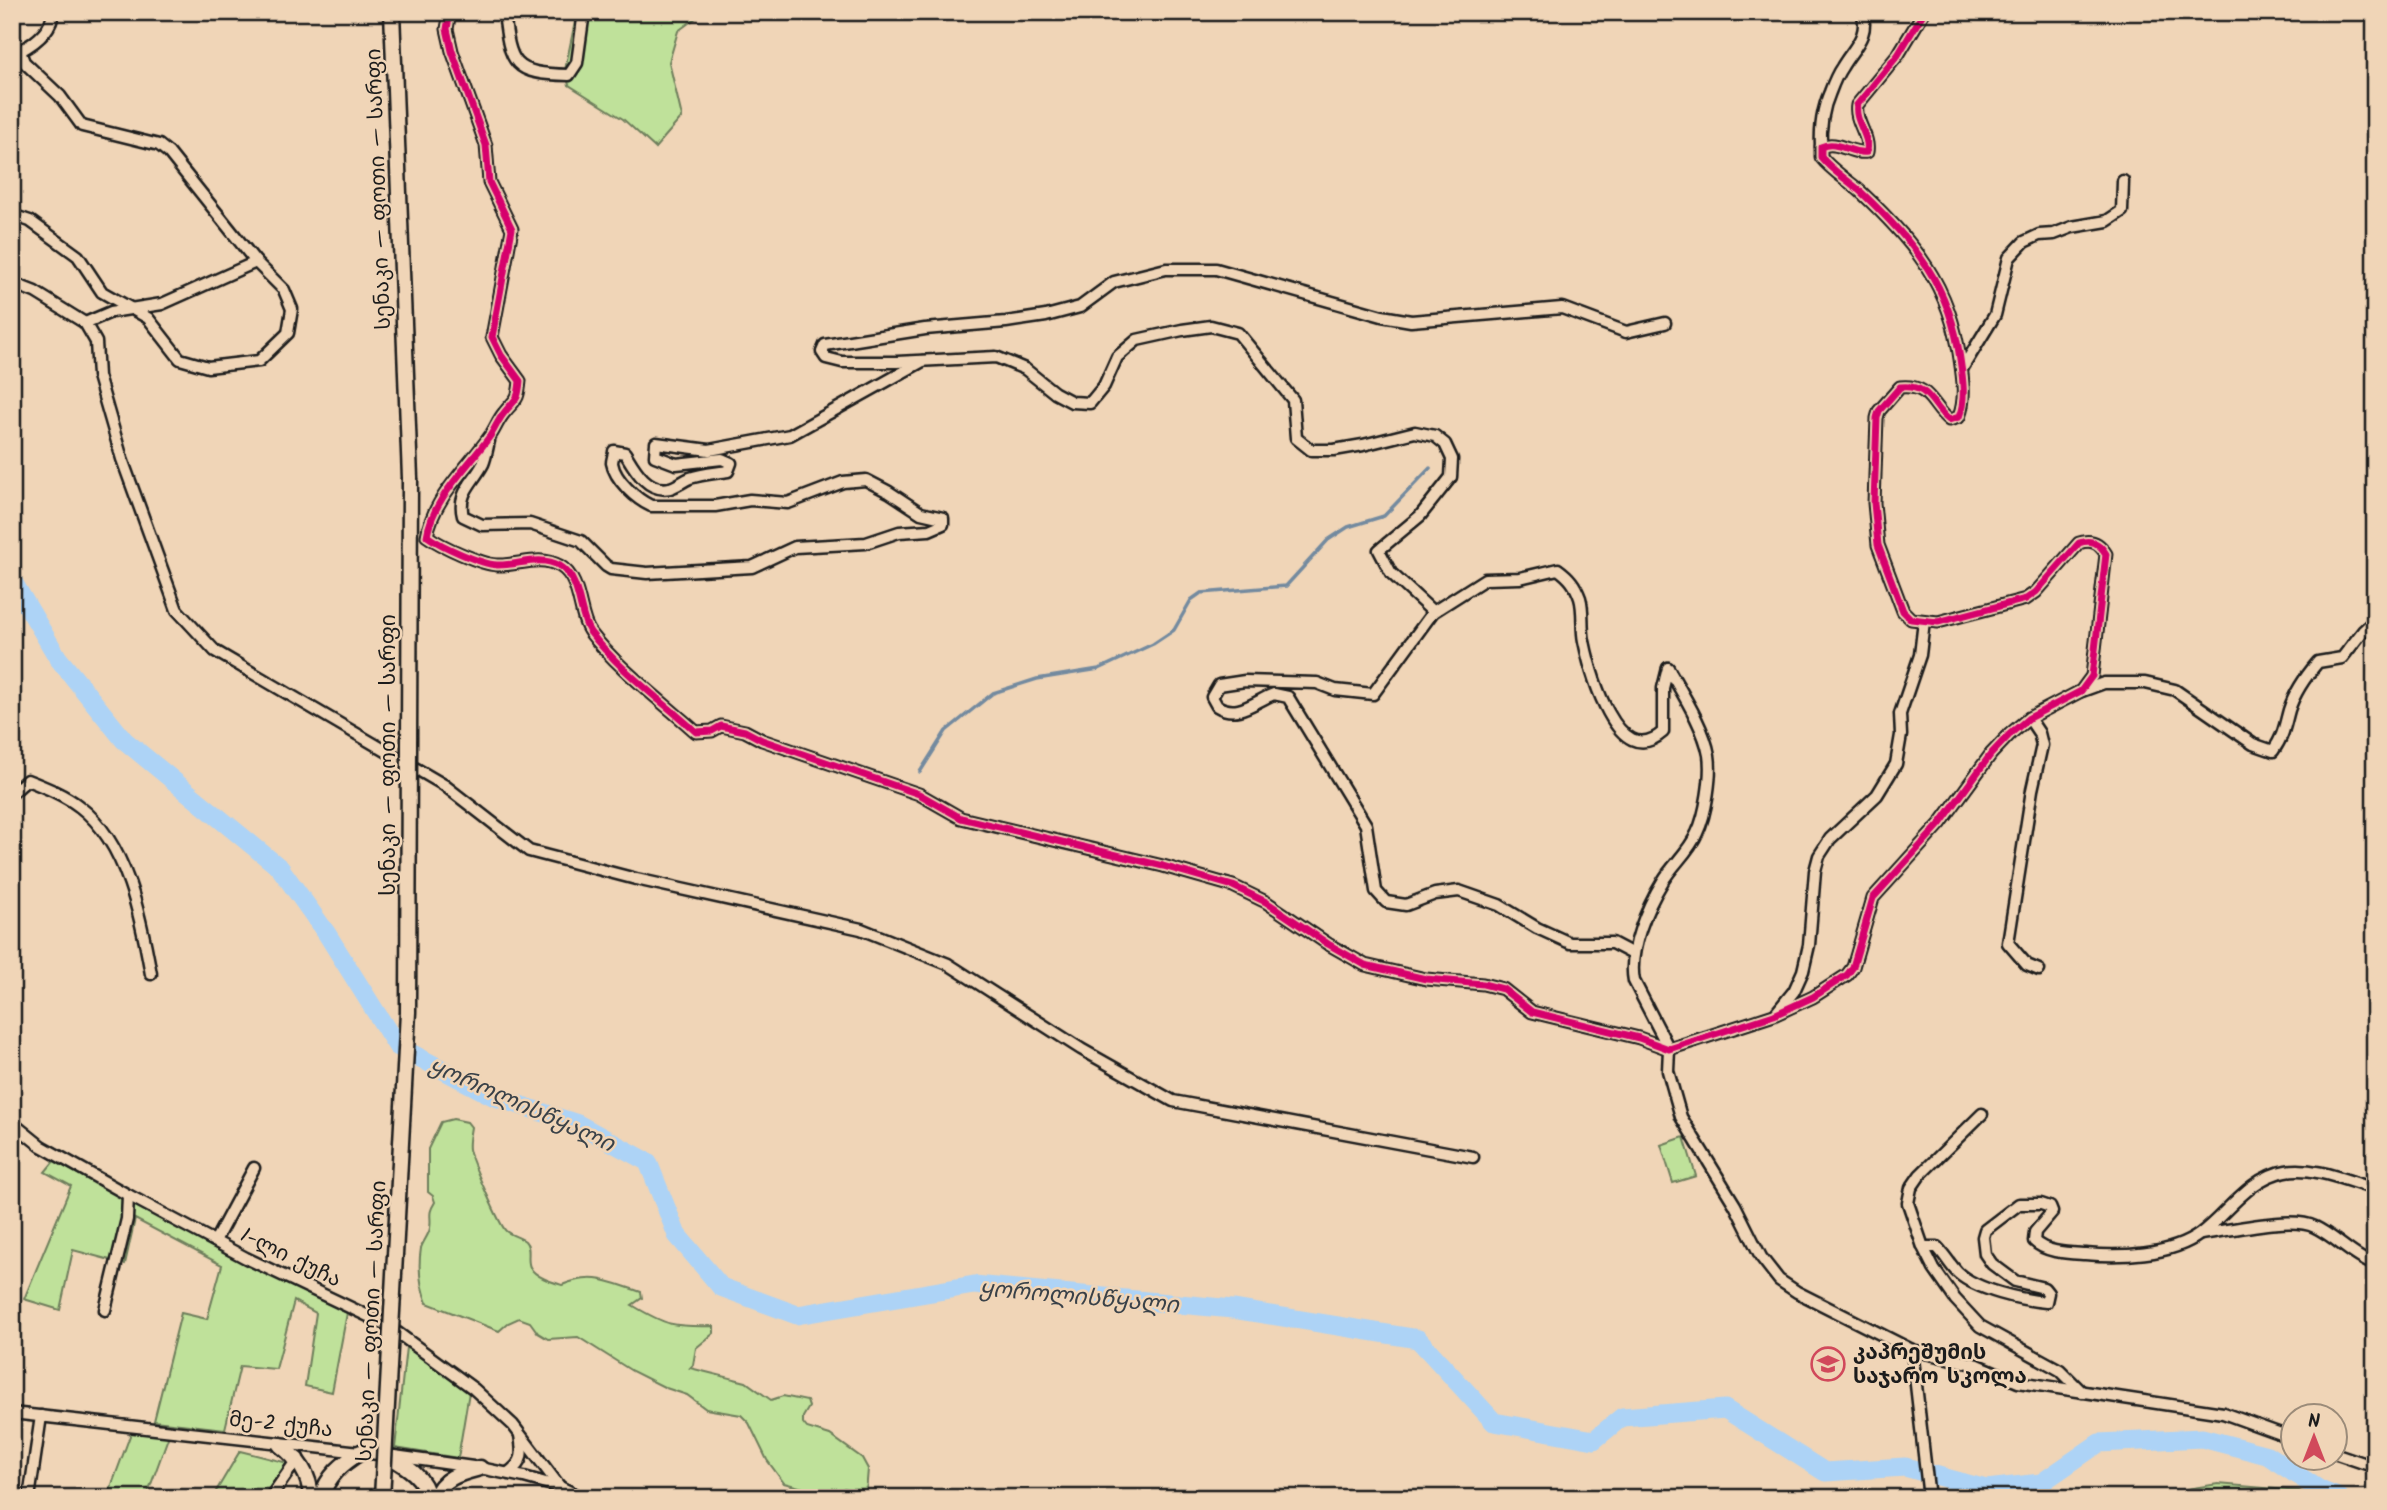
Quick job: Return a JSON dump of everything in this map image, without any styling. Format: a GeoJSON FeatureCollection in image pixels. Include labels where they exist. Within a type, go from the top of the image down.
{"type":"FeatureCollection","features":[{"type":"Feature","properties":{"kind":"highway","name":"სენაკი — ფოთი — სარფი"},"geometry":{"type":"LineString","coordinates":[[382,1498],[408,1012],[410,478],[393,12]]}},
{"type":"Feature","properties":{"kind":"highway"},"geometry":{"type":"LineString","coordinates":[[279,1445],[301,1453],[311,1484],[311,1498]]}},
{"type":"Feature","properties":{"kind":"highway"},"geometry":{"type":"LineString","coordinates":[[321,1498],[324,1487],[342,1464],[361,1452]]}},
{"type":"Feature","properties":{"kind":"highway"},"geometry":{"type":"LineString","coordinates":[[387,1455],[411,1469],[427,1489],[428,1498]]}},
{"type":"Feature","properties":{"kind":"highway"},"geometry":{"type":"LineString","coordinates":[[435,1498],[438,1489],[455,1474],[480,1468]]}},
{"type":"Feature","properties":{"kind":"street"},"geometry":{"type":"LineString","coordinates":[[12,215],[30,221],[78,256],[102,292],[148,318],[180,359],[208,367],[259,361],[288,333],[292,309],[284,290],[256,262],[169,153],[159,145],[82,126],[60,96],[16,52],[38,42],[53,19],[53,12]]}},
{"type":"Feature","properties":{"kind":"street"},"geometry":{"type":"LineString","coordinates":[[450,12],[447,29],[452,51],[486,145],[489,182],[512,229],[492,337],[520,381],[519,397],[503,414],[446,494],[430,522],[427,536],[441,546],[496,565],[530,559],[558,564],[569,573],[583,608],[588,630],[617,661],[696,732],[712,731],[721,726],[745,730],[762,740],[919,794],[961,818],[1163,866],[1233,886],[1266,902],[1328,944],[1365,965],[1426,979],[1483,984],[1503,989],[1532,1012],[1639,1038],[1669,1049],[1774,1015],[1813,997],[1847,975],[1853,967],[1873,898],[1940,824],[1991,754],[2029,718],[2081,691],[2104,683],[2145,683],[2175,690],[2252,744],[2273,751],[2284,735],[2290,709],[2302,681],[2318,662],[2342,658],[2375,620]]}},
{"type":"Feature","properties":{"kind":"street"},"geometry":{"type":"LineString","coordinates":[[504,12],[510,53],[525,70],[548,75],[569,75],[577,63],[584,12]]}},
{"type":"Feature","properties":{"kind":"street"},"geometry":{"type":"LineString","coordinates":[[1862,12],[1863,36],[1842,67],[1829,94],[1820,135],[1821,157],[1892,221],[1932,272],[1951,315],[1958,341],[1964,398],[1962,409],[1955,420],[1949,420],[1942,415],[1928,395],[1906,386],[1900,387],[1880,411],[1877,418],[1874,503],[1878,545],[1903,611],[1911,619],[1938,622],[2026,599],[2036,592],[2079,543],[2087,540],[2096,542],[2106,554],[2105,575],[2095,662],[2092,676],[2081,691]]}},
{"type":"Feature","properties":{"kind":"street"},"geometry":{"type":"LineString","coordinates":[[1821,146],[1835,144],[1859,153],[1867,152],[1868,144],[1856,112],[1857,105],[1898,55],[1924,12]]}},
{"type":"Feature","properties":{"kind":"street"},"geometry":{"type":"LineString","coordinates":[[1962,369],[1994,315],[2009,258],[2024,242],[2039,235],[2108,221],[2122,211],[2123,181]]}},
{"type":"Feature","properties":{"kind":"street"},"geometry":{"type":"LineString","coordinates":[[85,323],[111,313],[162,304],[256,262]]}},
{"type":"Feature","properties":{"kind":"street"},"geometry":{"type":"LineString","coordinates":[[1433,612],[1391,573],[1379,550],[1420,516],[1451,477],[1452,459],[1445,444],[1435,436],[1415,432],[1363,445],[1334,450],[1311,450],[1296,438],[1293,400],[1238,334],[1211,326],[1137,340],[1117,357],[1104,386],[1090,403],[1072,402],[1055,393],[1025,369],[996,356],[842,362],[826,358],[822,352],[825,345],[889,334],[1046,316],[1080,306],[1114,282],[1166,269],[1216,269],[1357,309],[1411,321],[1562,308],[1626,332],[1665,323]]}},
{"type":"Feature","properties":{"kind":"street"},"geometry":{"type":"LineString","coordinates":[[12,283],[35,292],[85,323],[96,342],[97,376],[122,459],[177,610],[215,651],[444,785],[529,851],[636,879],[861,929],[948,964],[1081,1049],[1173,1101],[1473,1157]]}},
{"type":"Feature","properties":{"kind":"street"},"geometry":{"type":"LineString","coordinates":[[491,434],[484,463],[463,494],[463,516],[473,523],[521,523],[564,535],[586,544],[606,566],[621,572],[752,567],[795,547],[866,543],[899,532],[938,527],[943,524],[943,518],[921,513],[866,480],[844,482],[788,503],[750,500],[715,506],[651,506],[625,487],[612,463],[614,451],[625,453],[641,478],[663,488],[691,478],[728,471],[731,463],[725,459],[676,464],[669,462],[655,456],[656,443],[709,450],[790,435],[907,372],[924,360]]}},
{"type":"Feature","properties":{"kind":"street"},"geometry":{"type":"LineString","coordinates":[[1633,954],[1612,943],[1570,943],[1537,928],[1499,905],[1458,891],[1435,894],[1406,905],[1386,902],[1376,891],[1366,825],[1288,697],[1274,694],[1241,710],[1232,711],[1217,706],[1212,697],[1219,685],[1245,681],[1317,683],[1335,690],[1373,694],[1433,612],[1485,579],[1520,578],[1558,569],[1572,579],[1581,600],[1583,638],[1593,679],[1616,726],[1629,739],[1645,741],[1656,738],[1662,732],[1663,688],[1668,668],[1709,753],[1710,771],[1698,832],[1663,880],[1638,936],[1632,970],[1634,981],[1669,1049],[1668,1071],[1681,1117],[1735,1205],[1761,1257],[1779,1280],[1797,1292],[1912,1350],[1978,1365],[2018,1382],[2223,1413],[2278,1433]]}},
{"type":"Feature","properties":{"kind":"street"},"geometry":{"type":"LineString","coordinates":[[1774,1015],[1794,991],[1803,971],[1809,945],[1815,871],[1819,856],[1830,839],[1877,795],[1896,764],[1901,735],[1900,714],[1920,654],[1924,621]]}},
{"type":"Feature","properties":{"kind":"street"},"geometry":{"type":"LineString","coordinates":[[2029,718],[2039,733],[2042,745],[2032,790],[2008,943],[2027,965],[2039,970]]}},
{"type":"Feature","properties":{"kind":"street"},"geometry":{"type":"LineString","coordinates":[[12,793],[27,780],[46,787],[80,807],[99,826],[116,851],[141,918],[151,974]]}},
{"type":"Feature","properties":{"kind":"street"},"geometry":{"type":"LineString","coordinates":[[1982,1114],[1920,1175],[1911,1188],[1908,1203],[1923,1247],[1934,1269],[1955,1299],[1980,1326],[2060,1370],[2082,1392]]}},
{"type":"Feature","properties":{"kind":"street","name":"1-ლი ქუჩა"},"geometry":{"type":"LineString","coordinates":[[12,1120],[41,1146],[128,1195],[387,1325],[474,1389],[520,1434],[560,1487]]}},
{"type":"Feature","properties":{"kind":"street"},"geometry":{"type":"LineString","coordinates":[[215,1241],[254,1168]]}},
{"type":"Feature","properties":{"kind":"street"},"geometry":{"type":"LineString","coordinates":[[1923,1247],[1937,1247],[1959,1274],[1987,1288],[2021,1300],[2046,1302],[2048,1293],[2044,1288],[2015,1281],[1992,1264],[1985,1254],[1985,1230],[2019,1204],[2041,1204],[2050,1207],[2052,1212],[2035,1232],[2034,1241],[2037,1245],[2062,1253],[2121,1257],[2189,1241],[2246,1192],[2271,1176],[2285,1171],[2308,1170],[2375,1189]]}},
{"type":"Feature","properties":{"kind":"street"},"geometry":{"type":"LineString","coordinates":[[105,1310],[127,1219],[128,1195]]}},
{"type":"Feature","properties":{"kind":"street"},"geometry":{"type":"LineString","coordinates":[[2200,1234],[2279,1222],[2300,1222],[2314,1226],[2375,1265]]}},
{"type":"Feature","properties":{"kind":"street"},"geometry":{"type":"LineString","coordinates":[[1912,1350],[1929,1498]]}},
{"type":"Feature","properties":{"kind":"street","name":"მე-2 ქუჩა"},"geometry":{"type":"LineString","coordinates":[[12,1413],[279,1445]]}},
{"type":"Feature","properties":{"kind":"street"},"geometry":{"type":"LineString","coordinates":[[29,1498],[41,1416]]}},
{"type":"Feature","properties":{"kind":"street"},"geometry":{"type":"LineString","coordinates":[[508,1474],[518,1466],[521,1459],[520,1434]]}},
{"type":"Feature","properties":{"kind":"street","name":"მე-2 ქუჩა"},"geometry":{"type":"LineString","coordinates":[[301,1453],[361,1452],[480,1468],[560,1487],[583,1498]]}},
{"type":"Feature","properties":{"kind":"street"},"geometry":{"type":"LineString","coordinates":[[270,1498],[301,1453]]}},
{"type":"Feature","properties":{"kind":"street"},"geometry":{"type":"LineString","coordinates":[[2348,1458],[2375,1467]]}},
{"type":"Feature","properties":{"kind":"green space"},"geometry":{"type":"Polygon","coordinates":[[[577,12],[704,12],[678,31],[669,62],[682,117],[655,148],[623,119],[569,85],[565,70],[577,12]]]}},
{"type":"Feature","properties":{"kind":"green space"},"geometry":{"type":"Polygon","coordinates":[[[453,1119],[467,1122],[471,1127],[469,1149],[474,1165],[506,1231],[527,1244],[532,1271],[544,1279],[562,1285],[583,1279],[610,1282],[641,1292],[642,1298],[632,1305],[663,1321],[689,1326],[714,1326],[714,1333],[696,1348],[690,1368],[746,1382],[771,1400],[783,1396],[807,1401],[809,1407],[803,1417],[803,1423],[807,1428],[830,1435],[862,1458],[868,1469],[866,1493],[844,1488],[840,1492],[854,1498],[805,1498],[807,1489],[784,1483],[767,1460],[749,1423],[741,1415],[706,1409],[687,1395],[632,1371],[578,1337],[548,1339],[538,1333],[530,1322],[519,1318],[499,1331],[427,1303],[421,1283],[421,1248],[429,1231],[430,1213],[435,1202],[428,1192],[428,1149],[441,1122],[453,1119]]]}},
{"type":"Feature","properties":{"kind":"green space"},"geometry":{"type":"Polygon","coordinates":[[[1684,1137],[1696,1176],[1673,1183],[1661,1145],[1684,1137]]]}},
{"type":"Feature","properties":{"kind":"green space"},"geometry":{"type":"Polygon","coordinates":[[[54,1161],[244,1263],[347,1313],[332,1392],[305,1386],[316,1313],[294,1301],[276,1369],[240,1366],[225,1429],[154,1421],[181,1313],[207,1319],[222,1265],[135,1219],[125,1264],[73,1250],[60,1310],[24,1299],[71,1186],[45,1172],[54,1161]]]}},
{"type":"Feature","properties":{"kind":"green space"},"geometry":{"type":"Polygon","coordinates":[[[406,1347],[469,1392],[458,1458],[395,1448],[406,1347]]]}},
{"type":"Feature","properties":{"kind":"green space"},"geometry":{"type":"Polygon","coordinates":[[[131,1433],[169,1435],[146,1498],[107,1498],[131,1433]]]}},
{"type":"Feature","properties":{"kind":"green space"},"geometry":{"type":"Polygon","coordinates":[[[240,1451],[288,1463],[262,1498],[212,1498],[240,1451]]]}},
{"type":"Feature","properties":{"kind":"green space"},"geometry":{"type":"Polygon","coordinates":[[[2218,1484],[2299,1491],[2315,1498],[2172,1498],[2187,1489],[2218,1484]]]}},
{"type":"Feature","properties":{"kind":"waterway"},"geometry":{"type":"LineString","coordinates":[[920,772],[946,731],[993,693],[1037,679],[1099,669],[1153,644],[1174,630],[1191,600],[1201,593],[1286,586],[1328,540],[1348,527],[1384,516],[1430,468]]}},
{"type":"Feature","properties":{"kind":"waterway","name":"ყოროლისწყალი"},"geometry":{"type":"LineString","coordinates":[[12,580],[58,658],[124,740],[280,868],[327,934],[397,1046],[495,1097],[578,1124],[648,1162],[677,1235],[721,1287],[797,1315],[974,1285],[1233,1309],[1418,1339],[1494,1422],[1594,1440],[1622,1417],[1725,1409],[1825,1472],[1905,1467],[1986,1489],[2041,1483],[2099,1443],[2202,1438],[2267,1455],[2320,1490],[2340,1498]]}},
{"type":"Feature","properties":{"kind":"cycle path"},"geometry":{"type":"LineString","coordinates":[[450,12],[447,29],[452,51],[486,145],[489,182],[512,229],[492,337],[520,381],[516,399],[452,483],[436,509],[427,536],[461,554],[490,564],[544,561],[560,566],[572,580],[586,625],[601,646],[696,732],[712,731],[721,726],[745,731],[762,740],[919,794],[961,818],[1163,866],[1233,886],[1266,902],[1328,944],[1365,965],[1426,979],[1483,984],[1503,989],[1532,1012],[1639,1038],[1669,1049],[1774,1015],[1813,997],[1847,975],[1853,967],[1873,898],[1940,824],[1991,754],[2010,734],[2029,718],[2081,691],[2092,676],[2106,554],[2098,544],[2087,541],[2079,543],[2036,592],[2026,599],[1938,622],[1911,619],[1903,611],[1878,545],[1874,503],[1879,411],[1900,387],[1910,387],[1924,392],[1949,420],[1959,417],[1963,396],[1961,366],[1948,309],[1927,266],[1880,210],[1825,162],[1821,157],[1821,147],[1833,145],[1867,152],[1857,105],[1898,55],[1924,12]]}},
{"type":"Feature","properties":{"kind":"place","name":"კაპრეშუმის საჯარო სკოლა"},"geometry":{"type":"Point","coordinates":[1828,1364]}}]}
